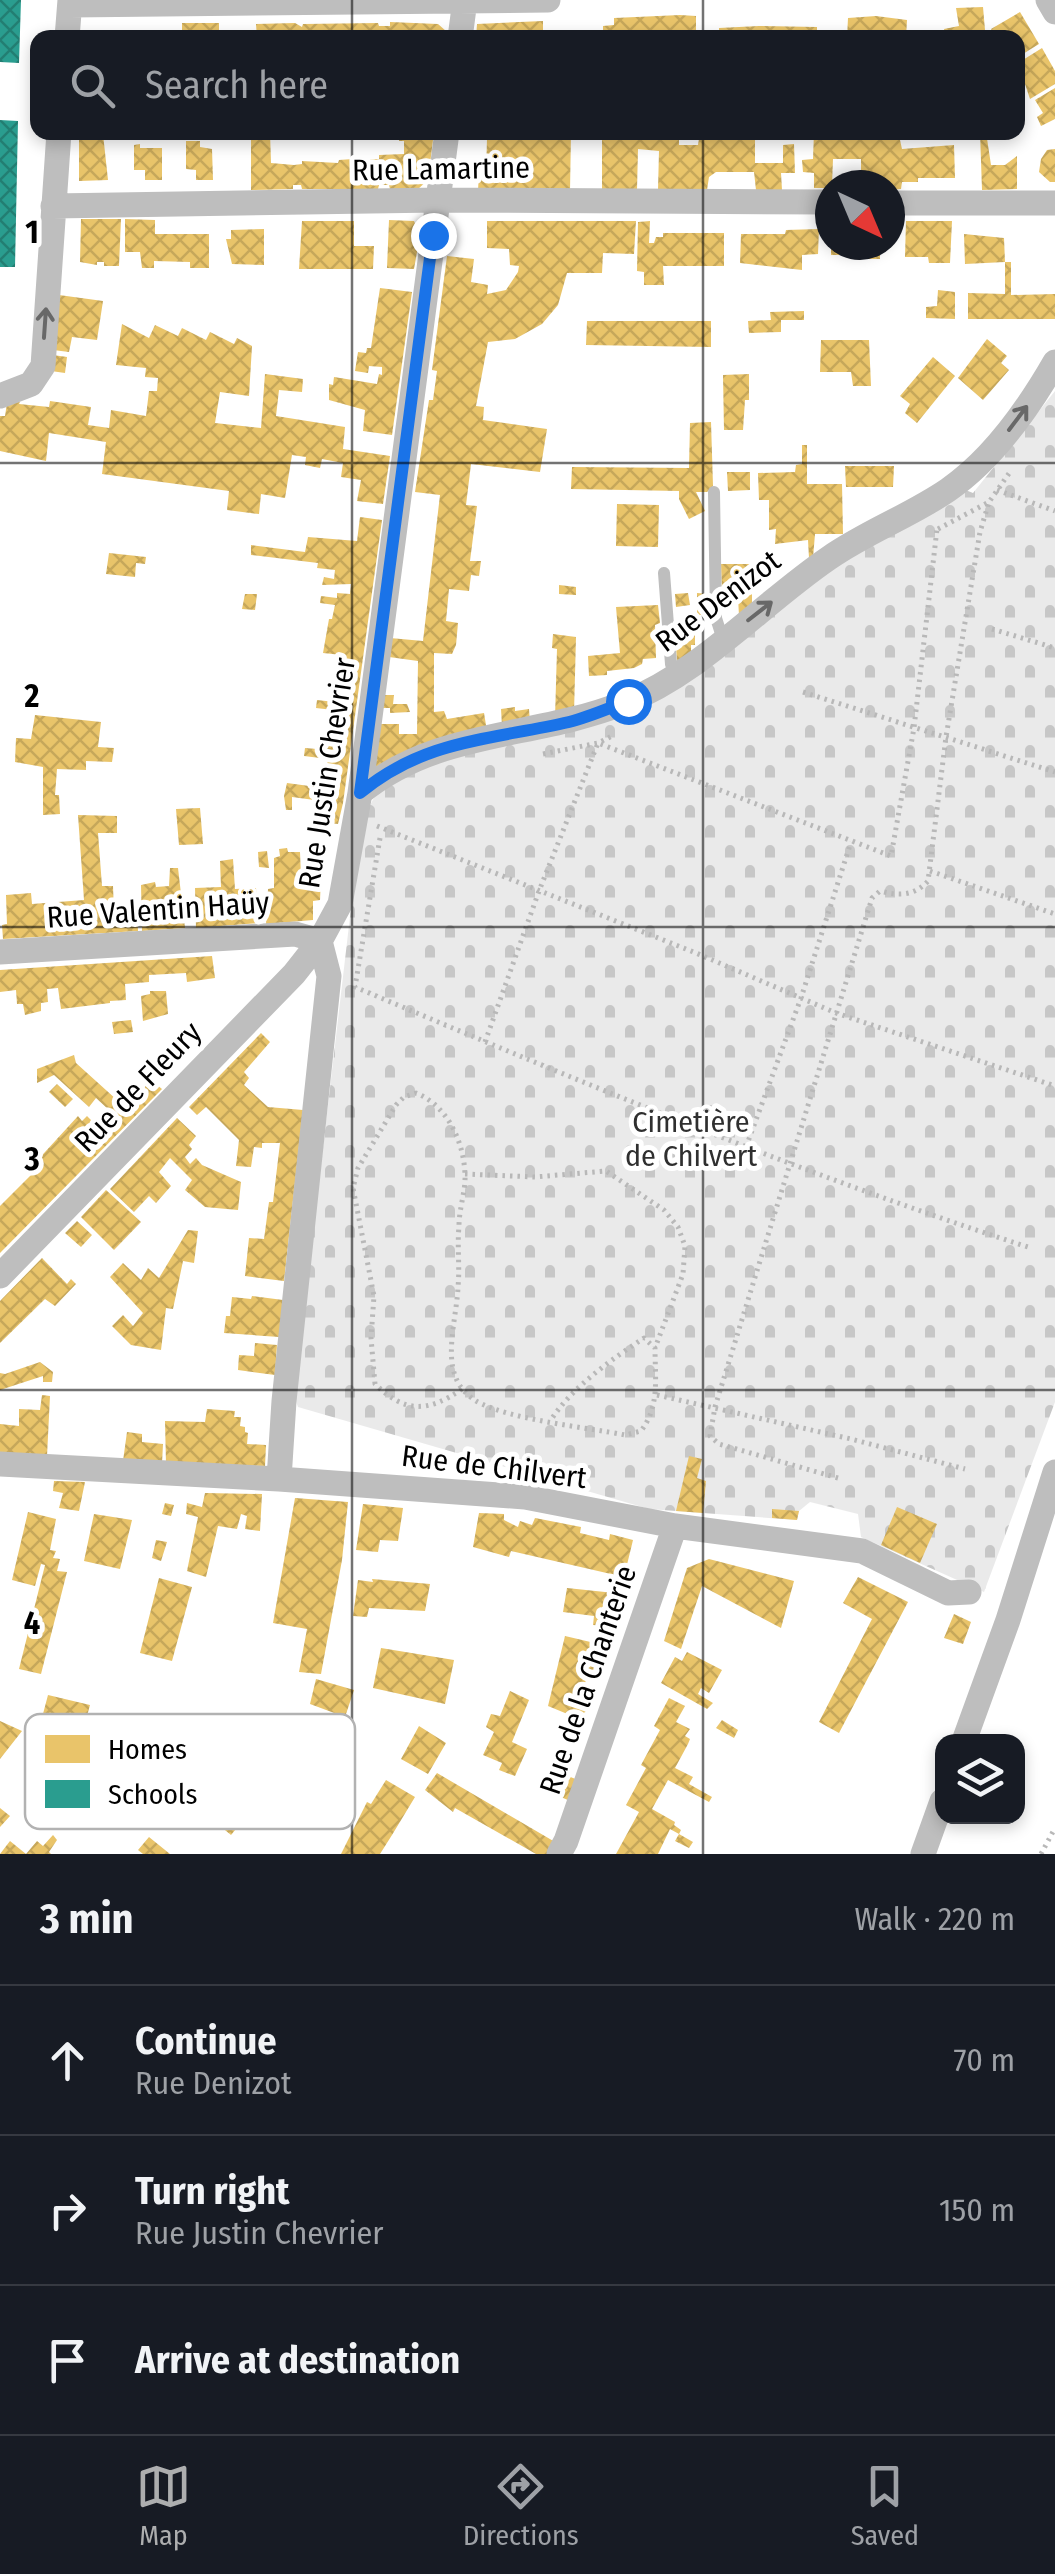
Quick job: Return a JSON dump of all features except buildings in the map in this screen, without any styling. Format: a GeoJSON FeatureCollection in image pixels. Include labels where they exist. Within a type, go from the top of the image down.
{"type":"FeatureCollection","features":[{"type":"Feature","properties":{"kind":"street"},"geometry":{"type":"LineString","coordinates":[[68,30],[70,3],[548,0]]}},
{"type":"Feature","properties":{"kind":"street"},"geometry":{"type":"LineString","coordinates":[[1048,0],[1055,12]]}},
{"type":"Feature","properties":{"kind":"street"},"geometry":{"type":"LineString","coordinates":[[461,30],[465,1]]}},
{"type":"Feature","properties":{"kind":"street"},"geometry":{"type":"LineString","coordinates":[[0,396],[30,384],[43,366],[59,140]]}},
{"type":"Feature","properties":{"kind":"street","name":"Rue Justin Chevrier"},"geometry":{"type":"LineString","coordinates":[[320,941],[340,904],[360,793],[446,140]]}},
{"type":"Feature","properties":{"kind":"street","name":"Rue Lamartine"},"geometry":{"type":"LineString","coordinates":[[54,206],[438,200],[815,202]]}},
{"type":"Feature","properties":{"kind":"street"},"geometry":{"type":"LineString","coordinates":[[905,202],[1055,203]]}},
{"type":"Feature","properties":{"kind":"street","name":"Rue Denizot"},"geometry":{"type":"LineString","coordinates":[[360,793],[387,770],[443,746],[574,721],[628,701],[675,676],[830,557],[950,489],[994,448],[1055,362]]}},
{"type":"Feature","properties":{"kind":"street","name":"Rue Valentin Haüy"},"geometry":{"type":"LineString","coordinates":[[0,952],[295,934],[320,941]]}},
{"type":"Feature","properties":{"kind":"street"},"geometry":{"type":"LineString","coordinates":[[279,1479],[329,976],[320,941]]}},
{"type":"Feature","properties":{"kind":"street","name":"Rue de Fleury"},"geometry":{"type":"LineString","coordinates":[[0,1276],[294,974],[320,941]]}},
{"type":"Feature","properties":{"kind":"street","name":"Rue de Chilvert"},"geometry":{"type":"LineString","coordinates":[[0,1464],[279,1479],[525,1498],[675,1526],[862,1551],[948,1592],[969,1592]]}},
{"type":"Feature","properties":{"kind":"street"},"geometry":{"type":"LineString","coordinates":[[967,1734],[1055,1472]]}},
{"type":"Feature","properties":{"kind":"street","name":"Rue de la Chanterie"},"geometry":{"type":"LineString","coordinates":[[559,1854],[675,1526]]}},
{"type":"Feature","properties":{"kind":"street"},"geometry":{"type":"LineString","coordinates":[[923,1854],[935,1821]]}},
{"type":"Feature","properties":{"kind":"lane"},"geometry":{"type":"LineString","coordinates":[[714,492],[716,618],[723,640]]}},
{"type":"Feature","properties":{"kind":"lane"},"geometry":{"type":"LineString","coordinates":[[664,573],[675,676]]}},
{"type":"Feature","properties":{"kind":"path"},"geometry":{"type":"LineString","coordinates":[[963,477],[978,488],[997,490],[1055,511]]}},
{"type":"Feature","properties":{"kind":"path"},"geometry":{"type":"LineString","coordinates":[[838,1478],[718,1444],[710,1436],[715,1406],[872,898],[880,891],[899,896],[919,890],[928,880],[946,737],[980,532],[989,502]]}},
{"type":"Feature","properties":{"kind":"path"},"geometry":{"type":"LineString","coordinates":[[484,1042],[538,890],[598,744],[891,856],[914,728],[938,529]]}},
{"type":"Feature","properties":{"kind":"path"},"geometry":{"type":"LineString","coordinates":[[992,628],[1055,648]]}},
{"type":"Feature","properties":{"kind":"path"},"geometry":{"type":"LineString","coordinates":[[803,692],[1055,772]]}},
{"type":"Feature","properties":{"kind":"path"},"geometry":{"type":"LineString","coordinates":[[354,823],[382,827],[836,1013],[1055,1086]]}},
{"type":"Feature","properties":{"kind":"path"},"geometry":{"type":"LineString","coordinates":[[746,1146],[851,842]]}},
{"type":"Feature","properties":{"kind":"path"},"geometry":{"type":"LineString","coordinates":[[930,871],[1055,914]]}},
{"type":"Feature","properties":{"kind":"path"},"geometry":{"type":"LineString","coordinates":[[355,987],[634,1105],[910,1209],[1032,1248]]}},
{"type":"Feature","properties":{"kind":"path"},"geometry":{"type":"LineString","coordinates":[[462,1389],[436,1403],[411,1407],[393,1401],[375,1384],[371,1338],[374,1296],[353,1188],[358,1168],[404,1097],[416,1093],[428,1098],[453,1128],[464,1174],[453,1354],[455,1376],[462,1389],[476,1401],[625,1435],[641,1431],[650,1420],[656,1394],[655,1348],[684,1274],[685,1246],[678,1226],[664,1210],[606,1170],[535,1177],[464,1174]]}},
{"type":"Feature","properties":{"kind":"path"},"geometry":{"type":"LineString","coordinates":[[551,1420],[584,1385],[629,1348],[644,1338],[655,1348]]}},
{"type":"Feature","properties":{"kind":"path"},"geometry":{"type":"LineString","coordinates":[[656,1394],[964,1469]]}},
{"type":"Feature","properties":{"kind":"path"},"geometry":{"type":"LineString","coordinates":[[1041,1854],[1055,1828]]}},
{"type":"Feature","properties":{"kind":"green space","name":"Cimetière de Chilvert"},"geometry":{"type":"Polygon","coordinates":[[[1055,391],[1055,1402],[984,1592],[861,1537],[858,1514],[810,1502],[799,1511],[797,1520],[649,1509],[298,1407],[294,1396],[353,891],[365,814],[380,787],[426,764],[585,724],[822,573],[963,489],[973,493],[1055,391]]]}},
{"type":"Feature","properties":{"kind":"route"},"geometry":{"type":"LineString","coordinates":[[433,235],[360,793],[387,770],[443,746],[574,721],[628,701]]}}]}
